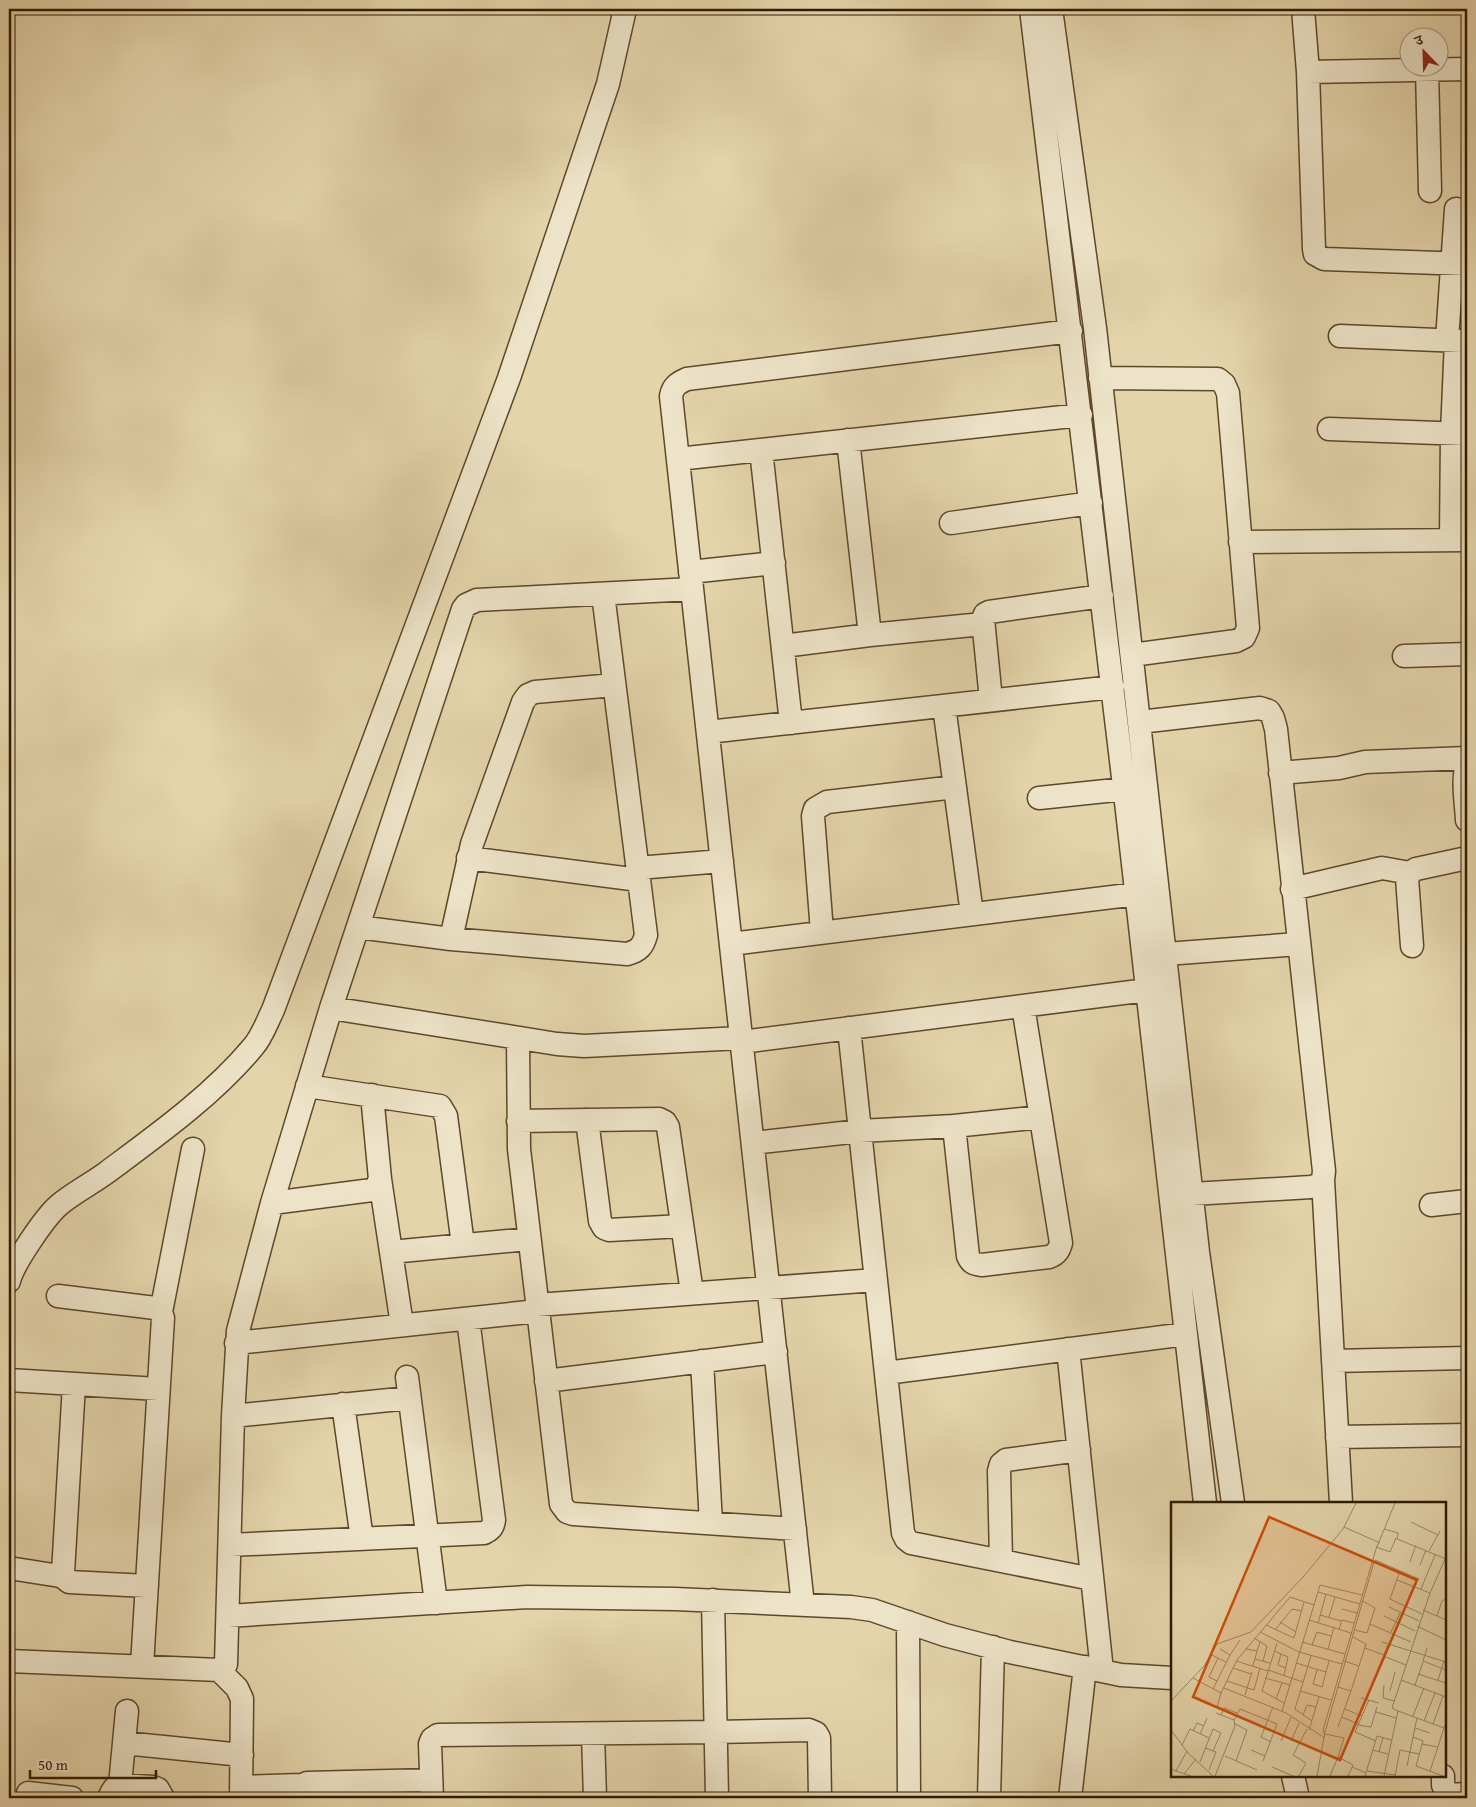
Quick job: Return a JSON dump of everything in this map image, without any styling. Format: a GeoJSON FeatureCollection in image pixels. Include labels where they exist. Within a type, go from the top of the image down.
{"type":"FeatureCollection","features":[{"type":"Feature","properties":{"kind":"street"},"geometry":{"type":"LineString","coordinates":[[9,1281],[11,1271],[30,1242],[58,1206],[105,1174],[179,1117],[228,1074],[255,1045],[273,1010],[509,378],[608,84],[625,9]]}},
{"type":"Feature","properties":{"kind":"street"},"geometry":{"type":"LineString","coordinates":[[1031,9],[1137,894],[1155,956]]}},
{"type":"Feature","properties":{"kind":"street"},"geometry":{"type":"LineString","coordinates":[[1052,9],[1100,378],[1140,722],[1155,956],[1192,1194],[1233,1502]]}},
{"type":"Feature","properties":{"kind":"street"},"geometry":{"type":"LineString","coordinates":[[1303,9],[1308,72],[1314,249],[1316,254],[1324,259],[1459,264]]}},
{"type":"Feature","properties":{"kind":"street"},"geometry":{"type":"LineString","coordinates":[[1448,69],[1467,69]]}},
{"type":"Feature","properties":{"kind":"street"},"geometry":{"type":"LineString","coordinates":[[1308,72],[1398,70]]}},
{"type":"Feature","properties":{"kind":"street"},"geometry":{"type":"LineString","coordinates":[[1427,78],[1430,191]]}},
{"type":"Feature","properties":{"kind":"street"},"geometry":{"type":"LineString","coordinates":[[1240,542],[1459,540],[1460,433],[1457,341],[1459,264],[1456,209]]}},
{"type":"Feature","properties":{"kind":"street"},"geometry":{"type":"LineString","coordinates":[[804,1604],[671,396],[673,389],[679,383],[688,379],[1071,331]]}},
{"type":"Feature","properties":{"kind":"street"},"geometry":{"type":"LineString","coordinates":[[1340,336],[1457,341]]}},
{"type":"Feature","properties":{"kind":"street"},"geometry":{"type":"LineString","coordinates":[[1100,378],[1218,379],[1224,384],[1228,393],[1248,628],[1244,637],[1236,641],[1132,655]]}},
{"type":"Feature","properties":{"kind":"street"},"geometry":{"type":"LineString","coordinates":[[678,459],[1081,415]]}},
{"type":"Feature","properties":{"kind":"street"},"geometry":{"type":"LineString","coordinates":[[1329,428],[1460,433]]}},
{"type":"Feature","properties":{"kind":"street"},"geometry":{"type":"LineString","coordinates":[[848,440],[870,634]]}},
{"type":"Feature","properties":{"kind":"street"},"geometry":{"type":"LineString","coordinates":[[761,450],[791,723]]}},
{"type":"Feature","properties":{"kind":"street"},"geometry":{"type":"LineString","coordinates":[[951,523],[1091,503]]}},
{"type":"Feature","properties":{"kind":"street"},"geometry":{"type":"LineString","coordinates":[[9,1661],[224,1669],[226,1664],[228,1616],[233,1416],[238,1331],[272,1204],[331,1008],[466,604],[477,600],[603,594],[691,581],[774,563]]}},
{"type":"Feature","properties":{"kind":"street"},"geometry":{"type":"LineString","coordinates":[[358,927],[451,939],[627,954],[637,952],[644,944],[646,935],[603,594]]}},
{"type":"Feature","properties":{"kind":"street"},"geometry":{"type":"LineString","coordinates":[[990,700],[983,624],[985,614],[1102,596]]}},
{"type":"Feature","properties":{"kind":"street"},"geometry":{"type":"LineString","coordinates":[[782,646],[870,634],[983,624]]}},
{"type":"Feature","properties":{"kind":"street"},"geometry":{"type":"LineString","coordinates":[[1404,656],[1467,654]]}},
{"type":"Feature","properties":{"kind":"street"},"geometry":{"type":"LineString","coordinates":[[451,939],[468,858],[523,702],[528,695],[542,690],[614,685]]}},
{"type":"Feature","properties":{"kind":"street"},"geometry":{"type":"LineString","coordinates":[[708,732],[1113,687]]}},
{"type":"Feature","properties":{"kind":"street"},"geometry":{"type":"LineString","coordinates":[[944,706],[972,914]]}},
{"type":"Feature","properties":{"kind":"street"},"geometry":{"type":"LineString","coordinates":[[1140,722],[1260,708],[1269,711],[1276,729],[1323,1161],[1341,1502]]}},
{"type":"Feature","properties":{"kind":"street"},"geometry":{"type":"LineString","coordinates":[[1280,773],[1339,768],[1365,762],[1467,766],[1467,820]]}},
{"type":"Feature","properties":{"kind":"street"},"geometry":{"type":"LineString","coordinates":[[822,932],[813,816],[816,809],[827,802],[955,787]]}},
{"type":"Feature","properties":{"kind":"street"},"geometry":{"type":"LineString","coordinates":[[1039,798],[1125,789]]}},
{"type":"Feature","properties":{"kind":"street"},"geometry":{"type":"LineString","coordinates":[[468,858],[638,874],[722,861]]}},
{"type":"Feature","properties":{"kind":"street"},"geometry":{"type":"LineString","coordinates":[[1412,946],[1407,878],[1410,873],[1416,869],[1467,858]]}},
{"type":"Feature","properties":{"kind":"street"},"geometry":{"type":"LineString","coordinates":[[1292,889],[1382,868],[1410,873]]}},
{"type":"Feature","properties":{"kind":"street"},"geometry":{"type":"LineString","coordinates":[[731,944],[1137,894]]}},
{"type":"Feature","properties":{"kind":"street"},"geometry":{"type":"LineString","coordinates":[[1155,956],[1298,944]]}},
{"type":"Feature","properties":{"kind":"street"},"geometry":{"type":"LineString","coordinates":[[331,1008],[518,1039],[584,1046],[742,1040],[1159,988]]}},
{"type":"Feature","properties":{"kind":"street"},"geometry":{"type":"LineString","coordinates":[[1159,988],[1186,1334],[1205,1502]]}},
{"type":"Feature","properties":{"kind":"street"},"geometry":{"type":"LineString","coordinates":[[954,1126],[970,1261],[982,1265],[1055,1255],[1060,1250],[1061,1243],[1023,1006]]}},
{"type":"Feature","properties":{"kind":"street"},"geometry":{"type":"LineString","coordinates":[[849,1028],[903,1533],[911,1543],[1092,1579]]}},
{"type":"Feature","properties":{"kind":"street"},"geometry":{"type":"LineString","coordinates":[[518,1039],[518,1121],[521,1168],[561,1504],[564,1509],[573,1514],[795,1529]]}},
{"type":"Feature","properties":{"kind":"street"},"geometry":{"type":"LineString","coordinates":[[308,1086],[440,1106],[446,1116],[463,1245]]}},
{"type":"Feature","properties":{"kind":"street"},"geometry":{"type":"LineString","coordinates":[[372,1095],[380,1179],[402,1325]]}},
{"type":"Feature","properties":{"kind":"street"},"geometry":{"type":"LineString","coordinates":[[753,1143],[860,1131],[954,1126],[1041,1116]]}},
{"type":"Feature","properties":{"kind":"street"},"geometry":{"type":"LineString","coordinates":[[518,1121],[659,1119],[665,1122],[668,1127],[692,1293]]}},
{"type":"Feature","properties":{"kind":"street"},"geometry":{"type":"LineString","coordinates":[[587,1120],[600,1221],[604,1228],[609,1230],[682,1226]]}},
{"type":"Feature","properties":{"kind":"street"},"geometry":{"type":"LineString","coordinates":[[142,1666],[162,1318],[160,1312],[194,1149]]}},
{"type":"Feature","properties":{"kind":"street"},"geometry":{"type":"LineString","coordinates":[[272,1204],[372,1190],[376,1188],[380,1179]]}},
{"type":"Feature","properties":{"kind":"street"},"geometry":{"type":"LineString","coordinates":[[1192,1194],[1311,1187],[1323,1180]]}},
{"type":"Feature","properties":{"kind":"street"},"geometry":{"type":"LineString","coordinates":[[1431,1205],[1467,1201]]}},
{"type":"Feature","properties":{"kind":"street"},"geometry":{"type":"LineString","coordinates":[[391,1252],[529,1239]]}},
{"type":"Feature","properties":{"kind":"street"},"geometry":{"type":"LineString","coordinates":[[236,1342],[468,1319],[538,1308],[692,1293],[876,1280]]}},
{"type":"Feature","properties":{"kind":"street"},"geometry":{"type":"LineString","coordinates":[[58,1296],[155,1308],[160,1312]]}},
{"type":"Feature","properties":{"kind":"street"},"geometry":{"type":"LineString","coordinates":[[230,1545],[484,1533],[490,1530],[493,1526],[468,1319]]}},
{"type":"Feature","properties":{"kind":"street"},"geometry":{"type":"LineString","coordinates":[[886,1373],[1186,1334]]}},
{"type":"Feature","properties":{"kind":"street"},"geometry":{"type":"LineString","coordinates":[[1068,1349],[1092,1579],[1093,1669],[1070,1798]]}},
{"type":"Feature","properties":{"kind":"street"},"geometry":{"type":"LineString","coordinates":[[546,1381],[776,1352]]}},
{"type":"Feature","properties":{"kind":"street"},"geometry":{"type":"LineString","coordinates":[[1333,1361],[1467,1358]]}},
{"type":"Feature","properties":{"kind":"street"},"geometry":{"type":"LineString","coordinates":[[702,1361],[711,1523]]}},
{"type":"Feature","properties":{"kind":"street"},"geometry":{"type":"LineString","coordinates":[[9,1380],[158,1389]]}},
{"type":"Feature","properties":{"kind":"street"},"geometry":{"type":"LineString","coordinates":[[64,1578],[74,1384]]}},
{"type":"Feature","properties":{"kind":"street"},"geometry":{"type":"LineString","coordinates":[[233,1416],[344,1404],[408,1387],[436,1603]]}},
{"type":"Feature","properties":{"kind":"street"},"geometry":{"type":"LineString","coordinates":[[344,1404],[362,1539]]}},
{"type":"Feature","properties":{"kind":"street"},"geometry":{"type":"LineString","coordinates":[[1337,1438],[1467,1435]]}},
{"type":"Feature","properties":{"kind":"street"},"geometry":{"type":"LineString","coordinates":[[1001,1561],[998,1471],[1001,1464],[1006,1460],[1079,1450]]}},
{"type":"Feature","properties":{"kind":"street"},"geometry":{"type":"LineString","coordinates":[[9,1568],[60,1576],[69,1582],[146,1586]]}},
{"type":"Feature","properties":{"kind":"street"},"geometry":{"type":"LineString","coordinates":[[228,1616],[527,1597],[713,1600],[851,1607],[872,1610],[945,1635],[993,1647],[1120,1675],[1171,1678]]}},
{"type":"Feature","properties":{"kind":"street"},"geometry":{"type":"LineString","coordinates":[[713,1600],[717,1798]]}},
{"type":"Feature","properties":{"kind":"street"},"geometry":{"type":"LineString","coordinates":[[908,1622],[909,1798]]}},
{"type":"Feature","properties":{"kind":"street"},"geometry":{"type":"LineString","coordinates":[[989,1798],[993,1647]]}},
{"type":"Feature","properties":{"kind":"street"},"geometry":{"type":"LineString","coordinates":[[220,1670],[241,1694],[242,1793],[300,1792],[307,1783],[432,1789],[430,1744],[432,1739],[438,1735],[810,1730],[816,1733],[819,1738],[820,1798]]}},
{"type":"Feature","properties":{"kind":"street"},"geometry":{"type":"LineString","coordinates":[[127,1711],[124,1743],[115,1792],[153,1787],[158,1789],[163,1798]]}},
{"type":"Feature","properties":{"kind":"street"},"geometry":{"type":"LineString","coordinates":[[593,1734],[595,1798]]}},
{"type":"Feature","properties":{"kind":"street"},"geometry":{"type":"LineString","coordinates":[[124,1743],[242,1755]]}},
{"type":"Feature","properties":{"kind":"street"},"geometry":{"type":"LineString","coordinates":[[1293,1777],[1298,1798]]}},
{"type":"Feature","properties":{"kind":"street"},"geometry":{"type":"LineString","coordinates":[[28,1793],[72,1798]]}}]}
